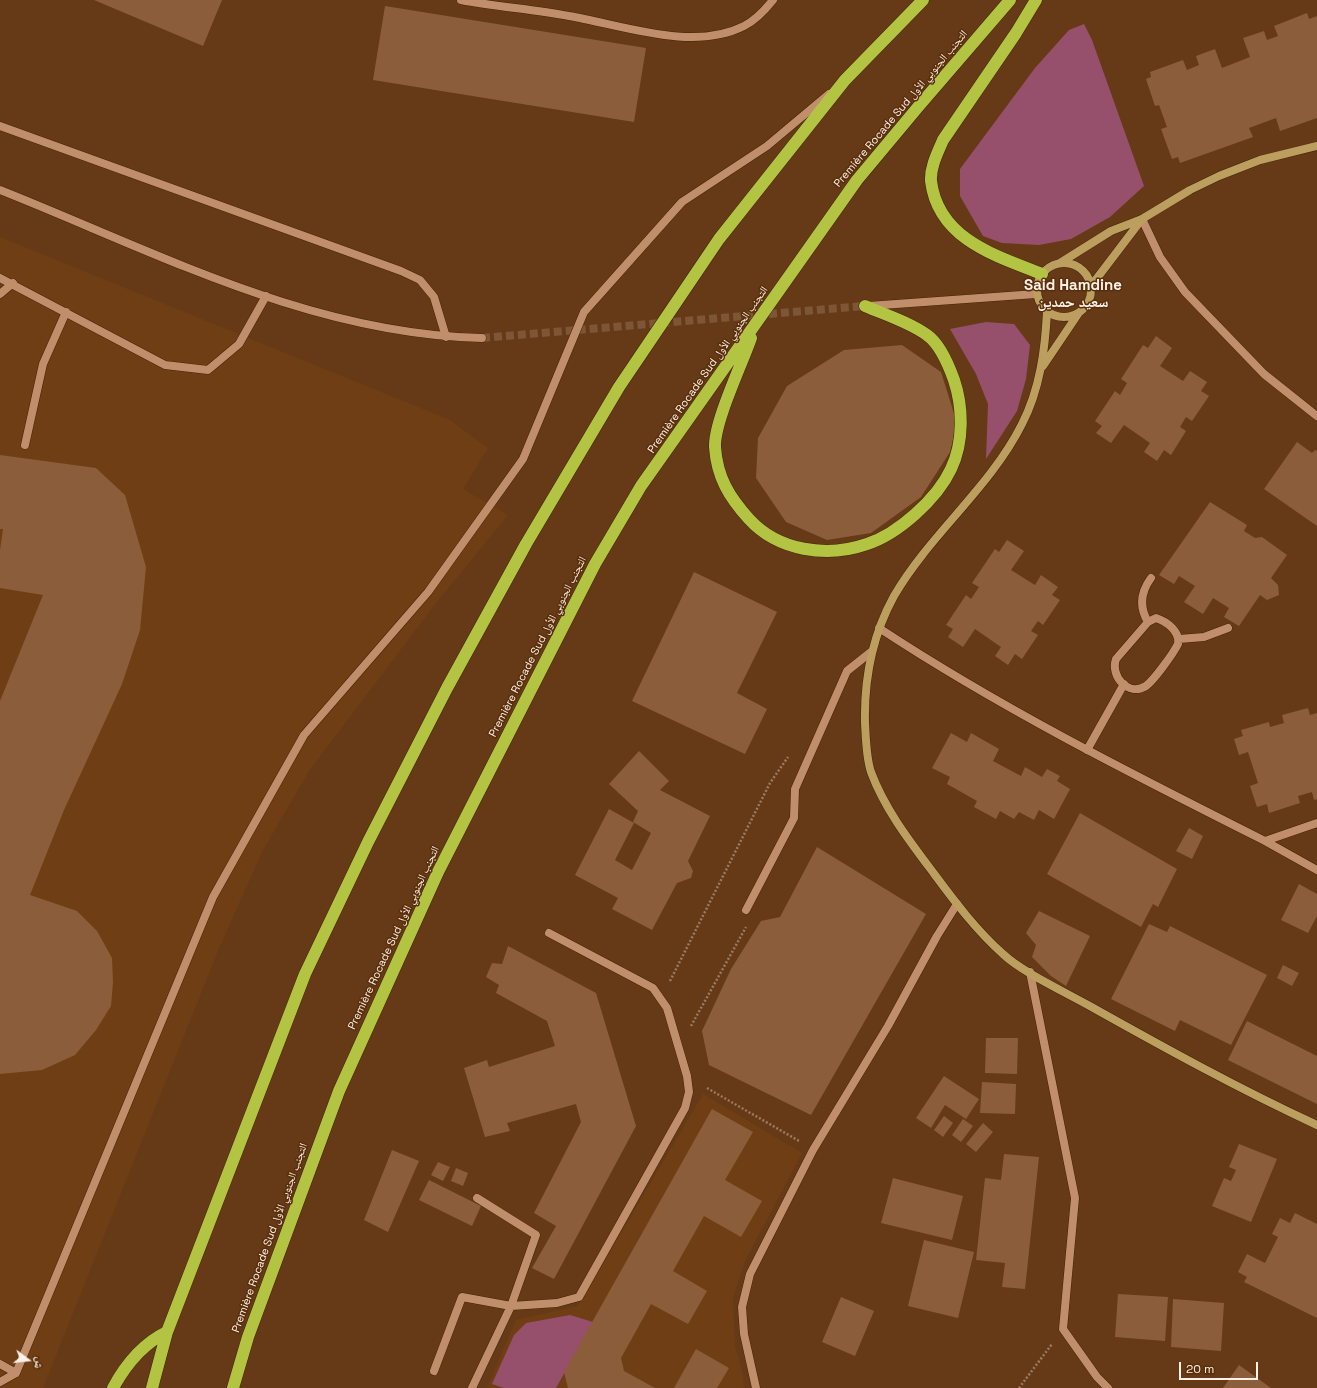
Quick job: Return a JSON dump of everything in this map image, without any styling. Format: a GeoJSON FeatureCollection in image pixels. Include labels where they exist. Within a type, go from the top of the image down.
{"type":"FeatureCollection","features":[{"type":"Feature","properties":{"kind":"highway","name":"Première Rocade Sud التجنب الجنوبي الأول"},"geometry":{"type":"LineString","coordinates":[[233,1388],[248,1337],[338,1091],[438,872],[595,564],[641,486],[857,180],[1010,0]]}},
{"type":"Feature","properties":{"kind":"highway"},"geometry":{"type":"LineString","coordinates":[[1036,0],[1008,45],[943,140],[935,158],[931,180],[939,207],[954,229],[972,245],[1042,274]]}},
{"type":"Feature","properties":{"kind":"highway"},"geometry":{"type":"LineString","coordinates":[[152,1388],[167,1332],[305,974],[368,842],[455,674],[526,544],[618,387],[719,239],[845,80],[921,1]]}},
{"type":"Feature","properties":{"kind":"highway"},"geometry":{"type":"LineString","coordinates":[[755,325],[720,423],[715,445],[719,473],[732,501],[754,525],[776,539],[798,548],[820,551],[838,551],[868,544],[891,533],[917,512],[940,488],[952,469],[960,440],[960,398],[947,362],[929,336],[865,306]]}},
{"type":"Feature","properties":{"kind":"highway"},"geometry":{"type":"LineString","coordinates":[[113,1388],[126,1366],[151,1339],[167,1332]]}},
{"type":"Feature","properties":{"kind":"main road"},"geometry":{"type":"LineString","coordinates":[[1079,312],[1064,317],[1047,312],[1042,307],[1036,294],[1038,280],[1046,268],[1060,263],[1111,231],[1142,219],[1190,190],[1219,176],[1260,160],[1317,146]]}},
{"type":"Feature","properties":{"kind":"main road"},"geometry":{"type":"LineString","coordinates":[[1091,286],[1142,219]]}},
{"type":"Feature","properties":{"kind":"main road"},"geometry":{"type":"LineString","coordinates":[[1060,263],[1068,263],[1076,266],[1088,278],[1091,286],[1089,300],[1063,333],[1042,368],[1023,423],[1004,454],[909,573],[894,597],[879,628],[871,652],[865,682],[866,740],[871,770],[887,805],[916,850],[957,904],[1004,956],[1030,972],[1231,1082],[1317,1125]]}},
{"type":"Feature","properties":{"kind":"main road"},"geometry":{"type":"LineString","coordinates":[[1042,368],[1047,312]]}},
{"type":"Feature","properties":{"kind":"street"},"geometry":{"type":"LineString","coordinates":[[461,0],[570,16],[628,28],[696,37],[730,32],[745,26],[760,16],[773,0]]}},
{"type":"Feature","properties":{"kind":"street"},"geometry":{"type":"LineString","coordinates":[[0,1382],[16,1373],[213,897],[304,735],[428,592],[523,459],[584,312],[682,202],[767,146],[845,80]]}},
{"type":"Feature","properties":{"kind":"street"},"geometry":{"type":"LineString","coordinates":[[0,126],[401,271],[420,280],[434,297],[446,338]]}},
{"type":"Feature","properties":{"kind":"street"},"geometry":{"type":"LineString","coordinates":[[0,190],[167,260],[215,279],[266,296],[380,328],[446,338],[482,338]]}},
{"type":"Feature","properties":{"kind":"street"},"geometry":{"type":"LineString","coordinates":[[1142,219],[1160,257],[1185,292],[1264,374],[1317,416]]}},
{"type":"Feature","properties":{"kind":"street"},"geometry":{"type":"LineString","coordinates":[[0,278],[165,364],[208,370],[239,344],[266,296]]}},
{"type":"Feature","properties":{"kind":"street"},"geometry":{"type":"LineString","coordinates":[[0,294],[12,283]]}},
{"type":"Feature","properties":{"kind":"street"},"geometry":{"type":"LineString","coordinates":[[865,306],[1036,294]]}},
{"type":"Feature","properties":{"kind":"street"},"geometry":{"type":"LineString","coordinates":[[25,445],[43,364],[66,312]]}},
{"type":"Feature","properties":{"kind":"street"},"geometry":{"type":"LineString","coordinates":[[1148,622],[1143,614],[1142,595],[1151,578]]}},
{"type":"Feature","properties":{"kind":"street"},"geometry":{"type":"LineString","coordinates":[[1156,618],[1161,620],[1176,632],[1179,639],[1176,649],[1148,684],[1135,689],[1124,684],[1115,674],[1114,664],[1116,659],[1148,622],[1156,618]]}},
{"type":"Feature","properties":{"kind":"street"},"geometry":{"type":"LineString","coordinates":[[879,628],[930,661],[1087,750],[1265,841],[1317,870]]}},
{"type":"Feature","properties":{"kind":"street"},"geometry":{"type":"LineString","coordinates":[[1179,639],[1204,637],[1228,628]]}},
{"type":"Feature","properties":{"kind":"street"},"geometry":{"type":"LineString","coordinates":[[746,910],[794,818],[795,789],[847,671],[871,652]]}},
{"type":"Feature","properties":{"kind":"street"},"geometry":{"type":"LineString","coordinates":[[1087,750],[1124,684]]}},
{"type":"Feature","properties":{"kind":"street"},"geometry":{"type":"LineString","coordinates":[[1265,841],[1317,824]]}},
{"type":"Feature","properties":{"kind":"street"},"geometry":{"type":"LineString","coordinates":[[756,1388],[744,1334],[742,1307],[750,1274],[813,1150],[888,1026],[937,936],[957,904]]}},
{"type":"Feature","properties":{"kind":"street"},"geometry":{"type":"LineString","coordinates":[[434,1372],[462,1297],[511,1306],[557,1303],[579,1297],[595,1271],[685,1108],[689,1092],[687,1076],[667,1008],[661,997],[653,988],[549,933]]}},
{"type":"Feature","properties":{"kind":"street"},"geometry":{"type":"LineString","coordinates":[[1030,972],[1076,1198],[1063,1329],[1097,1377],[1108,1388]]}},
{"type":"Feature","properties":{"kind":"street"},"geometry":{"type":"LineString","coordinates":[[472,1388],[511,1306],[536,1235],[476,1198]]}},
{"type":"Feature","properties":{"kind":"street"},"geometry":{"type":"LineString","coordinates":[[0,1364],[16,1373]]}},
{"type":"Feature","properties":{"kind":"path"},"geometry":{"type":"LineString","coordinates":[[661,997],[770,783],[791,752]]}},
{"type":"Feature","properties":{"kind":"path"},"geometry":{"type":"LineString","coordinates":[[679,1048],[746,928],[746,910]]}},
{"type":"Feature","properties":{"kind":"path"},"geometry":{"type":"LineString","coordinates":[[687,1076],[813,1150]]}},
{"type":"Feature","properties":{"kind":"path"},"geometry":{"type":"LineString","coordinates":[[1019,1388],[1063,1329]]}},
{"type":"Feature","properties":{"kind":"shaded area"},"geometry":{"type":"Polygon","coordinates":[[[1084,24],[1092,40],[1144,186],[1110,217],[1071,239],[1039,245],[1002,243],[983,236],[960,196],[960,169],[1035,68],[1069,30],[1084,24]]]}},
{"type":"Feature","properties":{"kind":"shaded area"},"geometry":{"type":"Polygon","coordinates":[[[0,237],[450,420],[488,448],[463,489],[508,515],[433,607],[309,771],[262,852],[220,946],[43,1388],[0,1388],[0,237]]]}},
{"type":"Feature","properties":{"kind":"shaded area"},"geometry":{"type":"Polygon","coordinates":[[[986,322],[1014,324],[1030,345],[1026,379],[1017,411],[986,459],[988,404],[976,374],[950,329],[986,322]]]}},
{"type":"Feature","properties":{"kind":"shaded area"},"geometry":{"type":"Polygon","coordinates":[[[703,1094],[802,1153],[745,1261],[733,1297],[735,1345],[743,1375],[744,1388],[487,1388],[516,1320],[578,1306],[703,1094]]]}},
{"type":"Feature","properties":{"kind":"shaded area"},"geometry":{"type":"Polygon","coordinates":[[[570,1315],[593,1322],[556,1388],[504,1388],[492,1384],[514,1335],[526,1323],[570,1315]]]}},
{"type":"Feature","properties":{"kind":"building"},"geometry":{"type":"Polygon","coordinates":[[[94,0],[222,0],[203,46],[94,0]]]}},
{"type":"Feature","properties":{"kind":"building"},"geometry":{"type":"Polygon","coordinates":[[[385,6],[646,48],[634,122],[373,80],[385,6]]]}},
{"type":"Feature","properties":{"kind":"building"},"geometry":{"type":"Polygon","coordinates":[[[1307,13],[1309,19],[1317,16],[1317,118],[1280,131],[1276,118],[1249,128],[1253,137],[1180,163],[1178,157],[1172,159],[1161,129],[1167,127],[1159,105],[1155,106],[1146,79],[1151,77],[1150,72],[1183,60],[1187,70],[1199,65],[1196,56],[1215,49],[1222,68],[1250,57],[1243,38],[1264,31],[1267,40],[1278,36],[1274,26],[1307,13]]]}},
{"type":"Feature","properties":{"kind":"building"},"geometry":{"type":"Polygon","coordinates":[[[1156,336],[1172,348],[1160,366],[1183,381],[1190,371],[1207,382],[1201,391],[1209,396],[1192,421],[1186,417],[1180,427],[1186,431],[1171,455],[1164,450],[1157,461],[1144,452],[1150,443],[1124,425],[1111,443],[1096,433],[1102,426],[1095,421],[1115,391],[1120,395],[1127,383],[1121,379],[1143,345],[1148,348],[1156,336]]]}},
{"type":"Feature","properties":{"kind":"building"},"geometry":{"type":"Polygon","coordinates":[[[902,345],[941,372],[957,423],[950,452],[921,497],[871,533],[827,540],[786,522],[756,478],[758,438],[787,386],[844,350],[902,345]]]}},
{"type":"Feature","properties":{"kind":"building"},"geometry":{"type":"Polygon","coordinates":[[[1297,442],[1312,453],[1315,450],[1317,451],[1317,526],[1264,489],[1297,442]]]}},
{"type":"Feature","properties":{"kind":"building"},"geometry":{"type":"Polygon","coordinates":[[[0,455],[96,468],[125,495],[146,567],[140,630],[122,684],[64,810],[30,895],[77,911],[97,931],[112,958],[113,982],[111,1006],[96,1030],[75,1055],[42,1070],[0,1074],[0,701],[43,595],[0,588],[0,550],[3,529],[0,529],[0,455]]]}},
{"type":"Feature","properties":{"kind":"building"},"geometry":{"type":"Polygon","coordinates":[[[1210,502],[1247,525],[1244,531],[1255,538],[1262,537],[1287,555],[1271,578],[1278,585],[1279,595],[1267,600],[1260,595],[1239,626],[1224,617],[1229,608],[1213,598],[1203,614],[1184,602],[1195,586],[1179,576],[1174,584],[1159,575],[1210,502]]]}},
{"type":"Feature","properties":{"kind":"building"},"geometry":{"type":"Polygon","coordinates":[[[1007,540],[1024,551],[1011,570],[1035,585],[1041,575],[1058,587],[1052,595],[1060,600],[1043,625],[1038,621],[1031,631],[1038,635],[1022,659],[1015,654],[1008,665],[995,656],[1001,647],[975,629],[963,647],[948,637],[953,629],[946,625],[966,595],[971,599],[979,587],[972,583],[995,549],[999,552],[1007,540]]]}},
{"type":"Feature","properties":{"kind":"building"},"geometry":{"type":"Polygon","coordinates":[[[694,572],[777,612],[737,693],[767,709],[745,754],[632,701],[694,572]]]}},
{"type":"Feature","properties":{"kind":"building"},"geometry":{"type":"Polygon","coordinates":[[[1308,708],[1310,715],[1317,713],[1317,799],[1314,800],[1312,792],[1298,796],[1300,803],[1269,813],[1267,804],[1257,807],[1250,786],[1258,783],[1248,752],[1239,755],[1234,739],[1243,736],[1241,730],[1269,722],[1270,727],[1284,723],[1282,715],[1308,708]]]}},
{"type":"Feature","properties":{"kind":"building"},"geometry":{"type":"Polygon","coordinates":[[[951,733],[967,742],[971,733],[999,749],[993,761],[1021,776],[1025,767],[1042,777],[1047,769],[1060,776],[1057,781],[1070,789],[1054,819],[1039,810],[1034,820],[1019,812],[1014,819],[1000,811],[996,819],[974,807],[977,801],[947,784],[950,777],[932,768],[951,733]]]}},
{"type":"Feature","properties":{"kind":"building"},"geometry":{"type":"Polygon","coordinates":[[[639,751],[669,781],[660,790],[710,816],[688,861],[693,871],[691,878],[677,883],[652,930],[612,909],[618,898],[575,875],[609,809],[634,823],[615,860],[632,870],[651,833],[633,822],[638,811],[609,784],[639,751]]]}},
{"type":"Feature","properties":{"kind":"building"},"geometry":{"type":"Polygon","coordinates":[[[1080,813],[1177,869],[1158,907],[1153,904],[1141,927],[1047,874],[1080,813]]]}},
{"type":"Feature","properties":{"kind":"building"},"geometry":{"type":"Polygon","coordinates":[[[1189,828],[1203,836],[1192,859],[1176,851],[1189,828]]]}},
{"type":"Feature","properties":{"kind":"building"},"geometry":{"type":"Polygon","coordinates":[[[817,847],[926,914],[811,1115],[709,1065],[702,1031],[731,969],[761,921],[780,917],[817,847]]]}},
{"type":"Feature","properties":{"kind":"building"},"geometry":{"type":"Polygon","coordinates":[[[1299,884],[1317,894],[1317,916],[1308,933],[1281,920],[1299,884]]]}},
{"type":"Feature","properties":{"kind":"building"},"geometry":{"type":"Polygon","coordinates":[[[1039,911],[1090,936],[1066,986],[1051,976],[1032,957],[1036,945],[1026,933],[1039,911]]]}},
{"type":"Feature","properties":{"kind":"building"},"geometry":{"type":"Polygon","coordinates":[[[1149,924],[1167,932],[1170,926],[1267,975],[1231,1045],[1180,1020],[1175,1031],[1111,999],[1149,924]]]}},
{"type":"Feature","properties":{"kind":"building"},"geometry":{"type":"Polygon","coordinates":[[[508,946],[596,993],[636,1126],[554,1279],[532,1268],[556,1226],[534,1213],[581,1122],[576,1104],[507,1123],[510,1131],[485,1137],[464,1068],[487,1060],[489,1067],[555,1046],[547,1021],[496,993],[499,985],[486,977],[492,963],[502,964],[508,946]]]}},
{"type":"Feature","properties":{"kind":"building"},"geometry":{"type":"Polygon","coordinates":[[[1283,965],[1299,973],[1292,986],[1277,978],[1283,965]]]}},
{"type":"Feature","properties":{"kind":"building"},"geometry":{"type":"Polygon","coordinates":[[[1247,1021],[1317,1056],[1317,1104],[1228,1060],[1247,1021]]]}},
{"type":"Feature","properties":{"kind":"building"},"geometry":{"type":"Polygon","coordinates":[[[986,1038],[1018,1038],[1017,1074],[985,1073],[986,1038]]]}},
{"type":"Feature","properties":{"kind":"building"},"geometry":{"type":"Polygon","coordinates":[[[944,1076],[979,1099],[966,1119],[945,1105],[931,1128],[916,1118],[944,1076]]]}},
{"type":"Feature","properties":{"kind":"building"},"geometry":{"type":"Polygon","coordinates":[[[982,1082],[1016,1084],[1015,1114],[980,1113],[982,1082]]]}},
{"type":"Feature","properties":{"kind":"building"},"geometry":{"type":"Polygon","coordinates":[[[712,1109],[753,1132],[725,1180],[762,1201],[741,1237],[704,1216],[673,1271],[707,1291],[688,1324],[651,1304],[621,1358],[624,1371],[655,1388],[568,1388],[564,1372],[712,1109]]]}},
{"type":"Feature","properties":{"kind":"building"},"geometry":{"type":"Polygon","coordinates":[[[944,1116],[953,1123],[943,1137],[934,1130],[944,1116]]]}},
{"type":"Feature","properties":{"kind":"building"},"geometry":{"type":"Polygon","coordinates":[[[963,1119],[973,1126],[961,1142],[952,1135],[963,1119]]]}},
{"type":"Feature","properties":{"kind":"building"},"geometry":{"type":"Polygon","coordinates":[[[983,1123],[993,1132],[976,1152],[966,1144],[983,1123]]]}},
{"type":"Feature","properties":{"kind":"building"},"geometry":{"type":"Polygon","coordinates":[[[1239,1144],[1277,1159],[1251,1222],[1212,1206],[1224,1178],[1231,1181],[1236,1170],[1229,1167],[1239,1144]]]}},
{"type":"Feature","properties":{"kind":"building"},"geometry":{"type":"Polygon","coordinates":[[[392,1150],[419,1161],[388,1232],[364,1220],[392,1150]]]}},
{"type":"Feature","properties":{"kind":"building"},"geometry":{"type":"Polygon","coordinates":[[[1004,1154],[1039,1157],[1025,1289],[1002,1287],[1005,1263],[976,1260],[985,1178],[1001,1180],[1004,1154]]]}},
{"type":"Feature","properties":{"kind":"building"},"geometry":{"type":"Polygon","coordinates":[[[438,1162],[450,1167],[443,1181],[431,1175],[438,1162]]]}},
{"type":"Feature","properties":{"kind":"building"},"geometry":{"type":"Polygon","coordinates":[[[456,1168],[468,1173],[463,1186],[451,1181],[456,1168]]]}},
{"type":"Feature","properties":{"kind":"building"},"geometry":{"type":"Polygon","coordinates":[[[893,1178],[963,1196],[952,1240],[881,1223],[893,1178]]]}},
{"type":"Feature","properties":{"kind":"building"},"geometry":{"type":"Polygon","coordinates":[[[429,1180],[481,1206],[472,1226],[419,1200],[429,1180]]]}},
{"type":"Feature","properties":{"kind":"building"},"geometry":{"type":"Polygon","coordinates":[[[1295,1213],[1317,1224],[1317,1318],[1244,1282],[1247,1277],[1238,1272],[1247,1254],[1265,1263],[1278,1237],[1272,1234],[1280,1218],[1290,1223],[1295,1213]]]}},
{"type":"Feature","properties":{"kind":"building"},"geometry":{"type":"Polygon","coordinates":[[[924,1240],[974,1252],[958,1318],[908,1306],[924,1240]]]}},
{"type":"Feature","properties":{"kind":"building"},"geometry":{"type":"Polygon","coordinates":[[[1118,1294],[1168,1297],[1165,1341],[1115,1337],[1118,1294]]]}},
{"type":"Feature","properties":{"kind":"building"},"geometry":{"type":"Polygon","coordinates":[[[841,1297],[874,1311],[855,1356],[822,1342],[841,1297]]]}},
{"type":"Feature","properties":{"kind":"building"},"geometry":{"type":"Polygon","coordinates":[[[1173,1299],[1224,1303],[1221,1351],[1171,1347],[1173,1299]]]}},
{"type":"Feature","properties":{"kind":"building"},"geometry":{"type":"Polygon","coordinates":[[[696,1349],[729,1368],[717,1388],[674,1388],[696,1349]]]}},
{"type":"Feature","properties":{"kind":"building"},"geometry":{"type":"Polygon","coordinates":[[[1239,1365],[1271,1388],[1223,1388],[1239,1365]]]}},
{"type":"Feature","properties":{"kind":"tunnel"},"geometry":{"type":"LineString","coordinates":[[482,338],[865,306]]}},
{"type":"Feature","properties":{"kind":"district","name":"Said Hamdine سعيد حمدين"},"geometry":{"type":"Point","coordinates":[1073,294]}}]}
